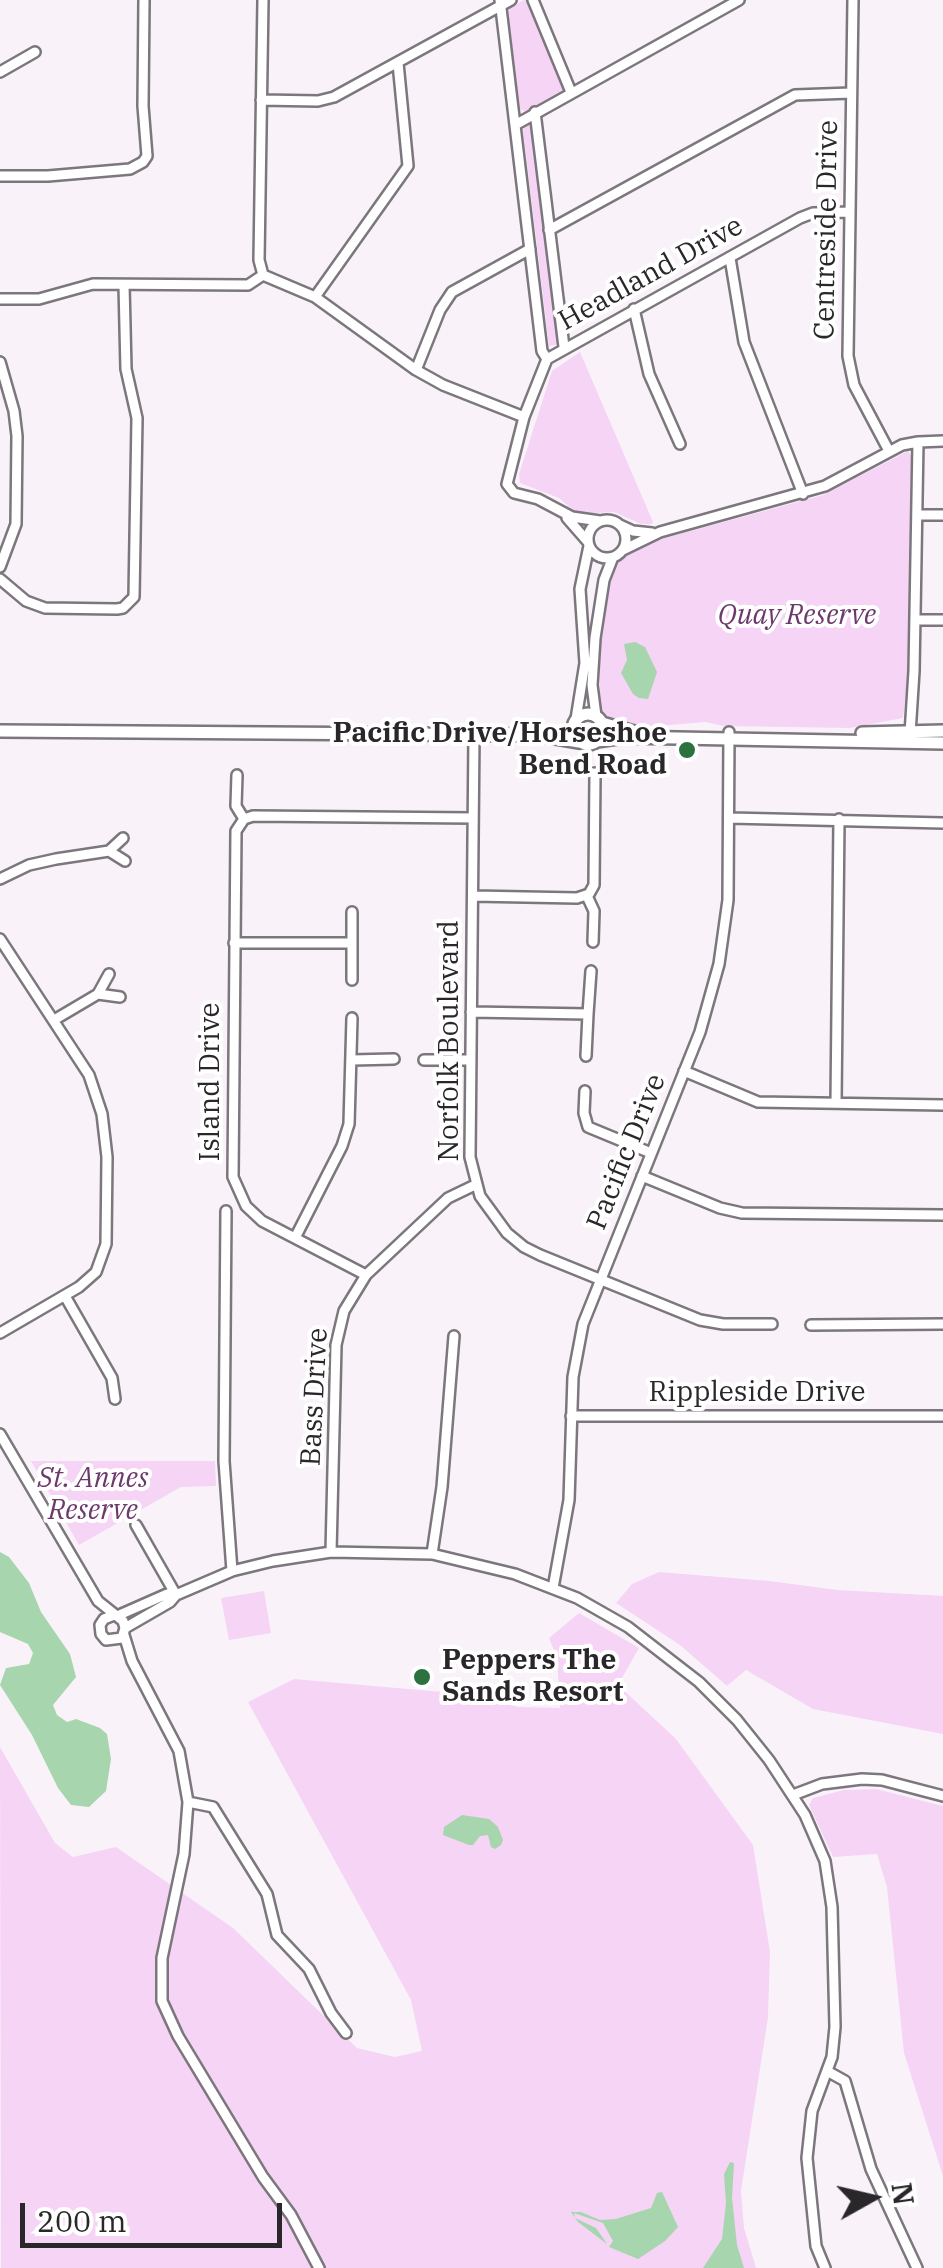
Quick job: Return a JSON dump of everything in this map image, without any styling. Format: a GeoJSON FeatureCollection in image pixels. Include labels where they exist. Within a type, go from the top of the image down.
{"type":"FeatureCollection","features":[{"type":"Feature","properties":{"kind":"street"},"geometry":{"type":"LineString","coordinates":[[0,176],[130,168],[143,162],[147,156],[143,106],[144,0]]}},
{"type":"Feature","properties":{"kind":"street"},"geometry":{"type":"LineString","coordinates":[[263,0],[259,260],[263,276]]}},
{"type":"Feature","properties":{"kind":"street"},"geometry":{"type":"LineString","coordinates":[[262,100],[327,100],[511,0]]}},
{"type":"Feature","properties":{"kind":"street"},"geometry":{"type":"LineString","coordinates":[[534,0],[570,92]]}},
{"type":"Feature","properties":{"kind":"street"},"geometry":{"type":"LineString","coordinates":[[515,125],[739,0]]}},
{"type":"Feature","properties":{"kind":"street","name":"Centreside Drive"},"geometry":{"type":"LineString","coordinates":[[852,0],[850,369],[888,451]]}},
{"type":"Feature","properties":{"kind":"street"},"geometry":{"type":"LineString","coordinates":[[500,3],[542,351],[547,358]]}},
{"type":"Feature","properties":{"kind":"street"},"geometry":{"type":"LineString","coordinates":[[0,72],[35,52]]}},
{"type":"Feature","properties":{"kind":"street"},"geometry":{"type":"LineString","coordinates":[[316,297],[408,166],[398,63]]}},
{"type":"Feature","properties":{"kind":"street"},"geometry":{"type":"LineString","coordinates":[[549,230],[795,95],[851,93]]}},
{"type":"Feature","properties":{"kind":"street"},"geometry":{"type":"LineString","coordinates":[[535,112],[564,347]]}},
{"type":"Feature","properties":{"kind":"street","name":"Headland Drive"},"geometry":{"type":"LineString","coordinates":[[600,521],[580,520],[538,499],[514,493],[507,484],[524,417],[547,358],[807,215],[850,212]]}},
{"type":"Feature","properties":{"kind":"street"},"geometry":{"type":"LineString","coordinates":[[416,370],[440,310],[452,292],[530,249]]}},
{"type":"Feature","properties":{"kind":"street"},"geometry":{"type":"LineString","coordinates":[[730,258],[744,342],[803,494]]}},
{"type":"Feature","properties":{"kind":"street"},"geometry":{"type":"LineString","coordinates":[[263,276],[316,297],[443,386],[524,417]]}},
{"type":"Feature","properties":{"kind":"street"},"geometry":{"type":"LineString","coordinates":[[0,299],[40,299],[93,284],[248,285],[263,276]]}},
{"type":"Feature","properties":{"kind":"street"},"geometry":{"type":"LineString","coordinates":[[0,579],[26,601],[45,608],[117,609],[124,608],[134,596],[137,418],[126,369],[124,285]]}},
{"type":"Feature","properties":{"kind":"street"},"geometry":{"type":"LineString","coordinates":[[634,310],[650,374],[680,444]]}},
{"type":"Feature","properties":{"kind":"street"},"geometry":{"type":"LineString","coordinates":[[0,362],[17,436],[16,524],[0,567]]}},
{"type":"Feature","properties":{"kind":"street"},"geometry":{"type":"LineString","coordinates":[[589,544],[597,555],[618,554],[660,532],[825,486],[888,451],[918,442],[943,441]]}},
{"type":"Feature","properties":{"kind":"street"},"geometry":{"type":"LineString","coordinates":[[910,736],[918,442]]}},
{"type":"Feature","properties":{"kind":"street","name":"Headland Drive"},"geometry":{"type":"LineString","coordinates":[[560,512],[589,544]]}},
{"type":"Feature","properties":{"kind":"street"},"geometry":{"type":"LineString","coordinates":[[917,515],[943,515]]}},
{"type":"Feature","properties":{"kind":"street"},"geometry":{"type":"LineString","coordinates":[[579,742],[573,734],[585,663],[580,589],[592,528],[600,521],[611,520],[639,532],[660,532]]}},
{"type":"Feature","properties":{"kind":"street"},"geometry":{"type":"LineString","coordinates":[[597,741],[602,735],[592,685],[594,638],[604,578],[626,540],[620,525]]}},
{"type":"Feature","properties":{"kind":"street"},"geometry":{"type":"LineString","coordinates":[[916,620],[943,620]]}},
{"type":"Feature","properties":{"kind":"street"},"geometry":{"type":"LineString","coordinates":[[538,736],[585,714],[642,733],[729,736]]}},
{"type":"Feature","properties":{"kind":"street"},"geometry":{"type":"LineString","coordinates":[[0,731],[538,736],[588,744],[624,738],[848,734],[910,736],[943,743]]}},
{"type":"Feature","properties":{"kind":"street"},"geometry":{"type":"LineString","coordinates":[[910,736],[943,731]]}},
{"type":"Feature","properties":{"kind":"street","name":"Norfolk Boulevard"},"geometry":{"type":"LineString","coordinates":[[474,735],[470,1156],[475,1185],[490,1214],[516,1242],[599,1280],[712,1323],[772,1324]]}},
{"type":"Feature","properties":{"kind":"street","name":"Pacific Drive"},"geometry":{"type":"LineString","coordinates":[[554,1588],[569,1500],[577,1348],[599,1280],[708,1007],[719,964],[728,900],[729,736]]}},
{"type":"Feature","properties":{"kind":"street"},"geometry":{"type":"LineString","coordinates":[[587,896],[594,885],[595,773]]}},
{"type":"Feature","properties":{"kind":"street","name":"Island Drive"},"geometry":{"type":"LineString","coordinates":[[237,775],[236,806],[244,819],[236,831],[233,1177],[254,1214],[366,1275]]}},
{"type":"Feature","properties":{"kind":"street"},"geometry":{"type":"LineString","coordinates":[[244,819],[473,818]]}},
{"type":"Feature","properties":{"kind":"street"},"geometry":{"type":"LineString","coordinates":[[730,818],[943,823]]}},
{"type":"Feature","properties":{"kind":"street"},"geometry":{"type":"LineString","coordinates":[[836,1104],[840,820]]}},
{"type":"Feature","properties":{"kind":"street"},"geometry":{"type":"LineString","coordinates":[[0,879],[43,861],[109,851],[123,838]]}},
{"type":"Feature","properties":{"kind":"street"},"geometry":{"type":"LineString","coordinates":[[109,851],[124,861]]}},
{"type":"Feature","properties":{"kind":"street"},"geometry":{"type":"LineString","coordinates":[[472,896],[587,896]]}},
{"type":"Feature","properties":{"kind":"street"},"geometry":{"type":"LineString","coordinates":[[587,896],[594,912],[593,942]]}},
{"type":"Feature","properties":{"kind":"street"},"geometry":{"type":"LineString","coordinates":[[352,912],[352,980]]}},
{"type":"Feature","properties":{"kind":"street"},"geometry":{"type":"LineString","coordinates":[[0,939],[90,1076],[106,1142],[104,1255],[91,1278],[0,1333]]}},
{"type":"Feature","properties":{"kind":"street"},"geometry":{"type":"LineString","coordinates":[[234,943],[352,943]]}},
{"type":"Feature","properties":{"kind":"street"},"geometry":{"type":"LineString","coordinates":[[586,1056],[590,971]]}},
{"type":"Feature","properties":{"kind":"street"},"geometry":{"type":"LineString","coordinates":[[54,1020],[98,994],[110,974]]}},
{"type":"Feature","properties":{"kind":"street"},"geometry":{"type":"LineString","coordinates":[[98,994],[120,997]]}},
{"type":"Feature","properties":{"kind":"street"},"geometry":{"type":"LineString","coordinates":[[471,1012],[588,1014]]}},
{"type":"Feature","properties":{"kind":"street"},"geometry":{"type":"LineString","coordinates":[[294,1238],[346,1136],[351,1112],[352,1018]]}},
{"type":"Feature","properties":{"kind":"street"},"geometry":{"type":"LineString","coordinates":[[352,1060],[394,1060]]}},
{"type":"Feature","properties":{"kind":"street"},"geometry":{"type":"LineString","coordinates":[[424,1060],[470,1060]]}},
{"type":"Feature","properties":{"kind":"street"},"geometry":{"type":"LineString","coordinates":[[684,1071],[758,1102],[943,1105]]}},
{"type":"Feature","properties":{"kind":"street"},"geometry":{"type":"LineString","coordinates":[[584,1091],[588,1127],[651,1153]]}},
{"type":"Feature","properties":{"kind":"street"},"geometry":{"type":"LineString","coordinates":[[642,1176],[742,1213],[943,1215]]}},
{"type":"Feature","properties":{"kind":"street","name":"Bass Drive"},"geometry":{"type":"LineString","coordinates":[[331,1552],[337,1334],[350,1298],[366,1275],[448,1198],[475,1185]]}},
{"type":"Feature","properties":{"kind":"street"},"geometry":{"type":"LineString","coordinates":[[226,1210],[224,1463],[232,1571]]}},
{"type":"Feature","properties":{"kind":"street"},"geometry":{"type":"LineString","coordinates":[[65,1296],[112,1378],[115,1400]]}},
{"type":"Feature","properties":{"kind":"street"},"geometry":{"type":"LineString","coordinates":[[811,1324],[943,1324]]}},
{"type":"Feature","properties":{"kind":"street"},"geometry":{"type":"LineString","coordinates":[[432,1554],[442,1488],[454,1336]]}},
{"type":"Feature","properties":{"kind":"street","name":"Rippleside Drive"},"geometry":{"type":"LineString","coordinates":[[571,1416],[943,1416]]}},
{"type":"Feature","properties":{"kind":"street"},"geometry":{"type":"LineString","coordinates":[[0,1434],[98,1601],[125,1631],[132,1660],[174,1738],[185,1773],[188,1802],[184,1854],[162,1954],[162,2001],[263,2176],[292,2215],[319,2268]]}},
{"type":"Feature","properties":{"kind":"street"},"geometry":{"type":"LineString","coordinates":[[136,1525],[176,1595]]}},
{"type":"Feature","properties":{"kind":"street"},"geometry":{"type":"LineString","coordinates":[[111,1641],[176,1595],[232,1571],[331,1552],[432,1554],[490,1566],[554,1588],[628,1627],[699,1682],[754,1740],[793,1795],[816,1836],[830,1884],[834,2043],[812,2111],[807,2158],[816,2246],[825,2268]]}},
{"type":"Feature","properties":{"kind":"street"},"geometry":{"type":"LineString","coordinates":[[100,1622],[167,1594],[176,1595]]}},
{"type":"Feature","properties":{"kind":"street"},"geometry":{"type":"LineString","coordinates":[[98,1601],[100,1634],[132,1660]]}},
{"type":"Feature","properties":{"kind":"street"},"geometry":{"type":"LineString","coordinates":[[793,1795],[822,1784],[862,1778],[943,1796]]}},
{"type":"Feature","properties":{"kind":"street"},"geometry":{"type":"LineString","coordinates":[[188,1802],[214,1808],[267,1894],[277,1935],[310,1969],[331,2014],[346,2033]]}},
{"type":"Feature","properties":{"kind":"street"},"geometry":{"type":"LineString","coordinates":[[828,2071],[845,2081],[871,2168],[917,2268]]}},
{"type":"Feature","properties":{"kind":"green space"},"geometry":{"type":"Polygon","coordinates":[[[529,0],[565,90],[527,112],[520,109],[507,16],[509,8],[529,0]]]}},
{"type":"Feature","properties":{"kind":"green space"},"geometry":{"type":"Polygon","coordinates":[[[528,122],[533,123],[560,344],[549,346],[523,130],[528,122]]]}},
{"type":"Feature","properties":{"kind":"green space"},"geometry":{"type":"Polygon","coordinates":[[[580,352],[651,524],[641,524],[614,512],[577,514],[559,498],[520,483],[519,474],[552,371],[580,352]]]}},
{"type":"Feature","properties":{"kind":"green space","name":"Quay Reserve"},"geometry":{"type":"Polygon","coordinates":[[[908,451],[912,457],[909,666],[903,718],[850,728],[724,726],[705,722],[647,727],[617,723],[601,713],[598,652],[608,580],[613,567],[631,550],[823,495],[908,451]]]}},
{"type":"Feature","properties":{"kind":"green space","name":"St. Annes Reserve"},"geometry":{"type":"Polygon","coordinates":[[[31,1461],[215,1461],[216,1486],[181,1487],[79,1545],[31,1461]]]}},
{"type":"Feature","properties":{"kind":"green space"},"geometry":{"type":"Polygon","coordinates":[[[659,1572],[943,1596],[943,1734],[813,1709],[746,1670],[727,1686],[680,1645],[616,1603],[632,1584],[659,1572]]]}},
{"type":"Feature","properties":{"kind":"green space"},"geometry":{"type":"Polygon","coordinates":[[[264,1591],[271,1633],[229,1640],[221,1598],[264,1591]]]}},
{"type":"Feature","properties":{"kind":"green space"},"geometry":{"type":"Polygon","coordinates":[[[579,1613],[639,1648],[618,1685],[676,1739],[753,1845],[770,1952],[768,2017],[741,2191],[744,2228],[756,2268],[1,2268],[0,1747],[55,1843],[73,1857],[116,1847],[233,1928],[357,2048],[395,2057],[422,2051],[411,2000],[248,1702],[294,1679],[465,1694],[518,1707],[560,1708],[557,1658],[549,1638],[579,1613]]]}},
{"type":"Feature","properties":{"kind":"green space"},"geometry":{"type":"Polygon","coordinates":[[[876,1789],[943,1806],[943,2176],[904,2053],[887,1887],[877,1854],[833,1857],[809,1805],[813,1798],[844,1790],[876,1789]]]}},
{"type":"Feature","properties":{"kind":"shaded area"},"geometry":{"type":"Polygon","coordinates":[[[635,642],[645,647],[657,672],[648,699],[633,694],[621,673],[627,660],[624,644],[635,642]]]}},
{"type":"Feature","properties":{"kind":"shaded area"},"geometry":{"type":"Polygon","coordinates":[[[0,1552],[9,1557],[29,1583],[41,1612],[70,1654],[76,1677],[53,1705],[57,1715],[67,1722],[76,1719],[100,1728],[107,1734],[111,1759],[106,1791],[89,1807],[71,1805],[58,1788],[32,1735],[0,1685],[6,1668],[29,1664],[33,1653],[28,1644],[0,1632],[0,1552]]]}},
{"type":"Feature","properties":{"kind":"shaded area"},"geometry":{"type":"Polygon","coordinates":[[[462,1815],[489,1819],[498,1827],[501,1845],[491,1847],[488,1835],[469,1845],[443,1835],[444,1827],[462,1815]]]}},
{"type":"Feature","properties":{"kind":"shaded area"},"geometry":{"type":"Polygon","coordinates":[[[730,2162],[734,2163],[732,2198],[737,2245],[744,2268],[703,2268],[722,2239],[724,2174],[730,2162]]]}},
{"type":"Feature","properties":{"kind":"shaded area"},"geometry":{"type":"Polygon","coordinates":[[[662,2192],[678,2227],[638,2259],[609,2247],[613,2241],[603,2223],[574,2213],[575,2218],[571,2212],[600,2220],[616,2219],[651,2208],[657,2193],[662,2192]]]}},
{"type":"Feature","properties":{"kind":"shaded area"},"geometry":{"type":"Polygon","coordinates":[[[575,2218],[596,2228],[607,2244],[578,2222],[575,2218]]]}},
{"type":"Feature","properties":{"kind":"place","name":"Pacific Drive/Horseshoe Bend Road"},"geometry":{"type":"Point","coordinates":[687,750]}},
{"type":"Feature","properties":{"kind":"place","name":"Peppers The Sands Resort"},"geometry":{"type":"Point","coordinates":[422,1677]}}]}
